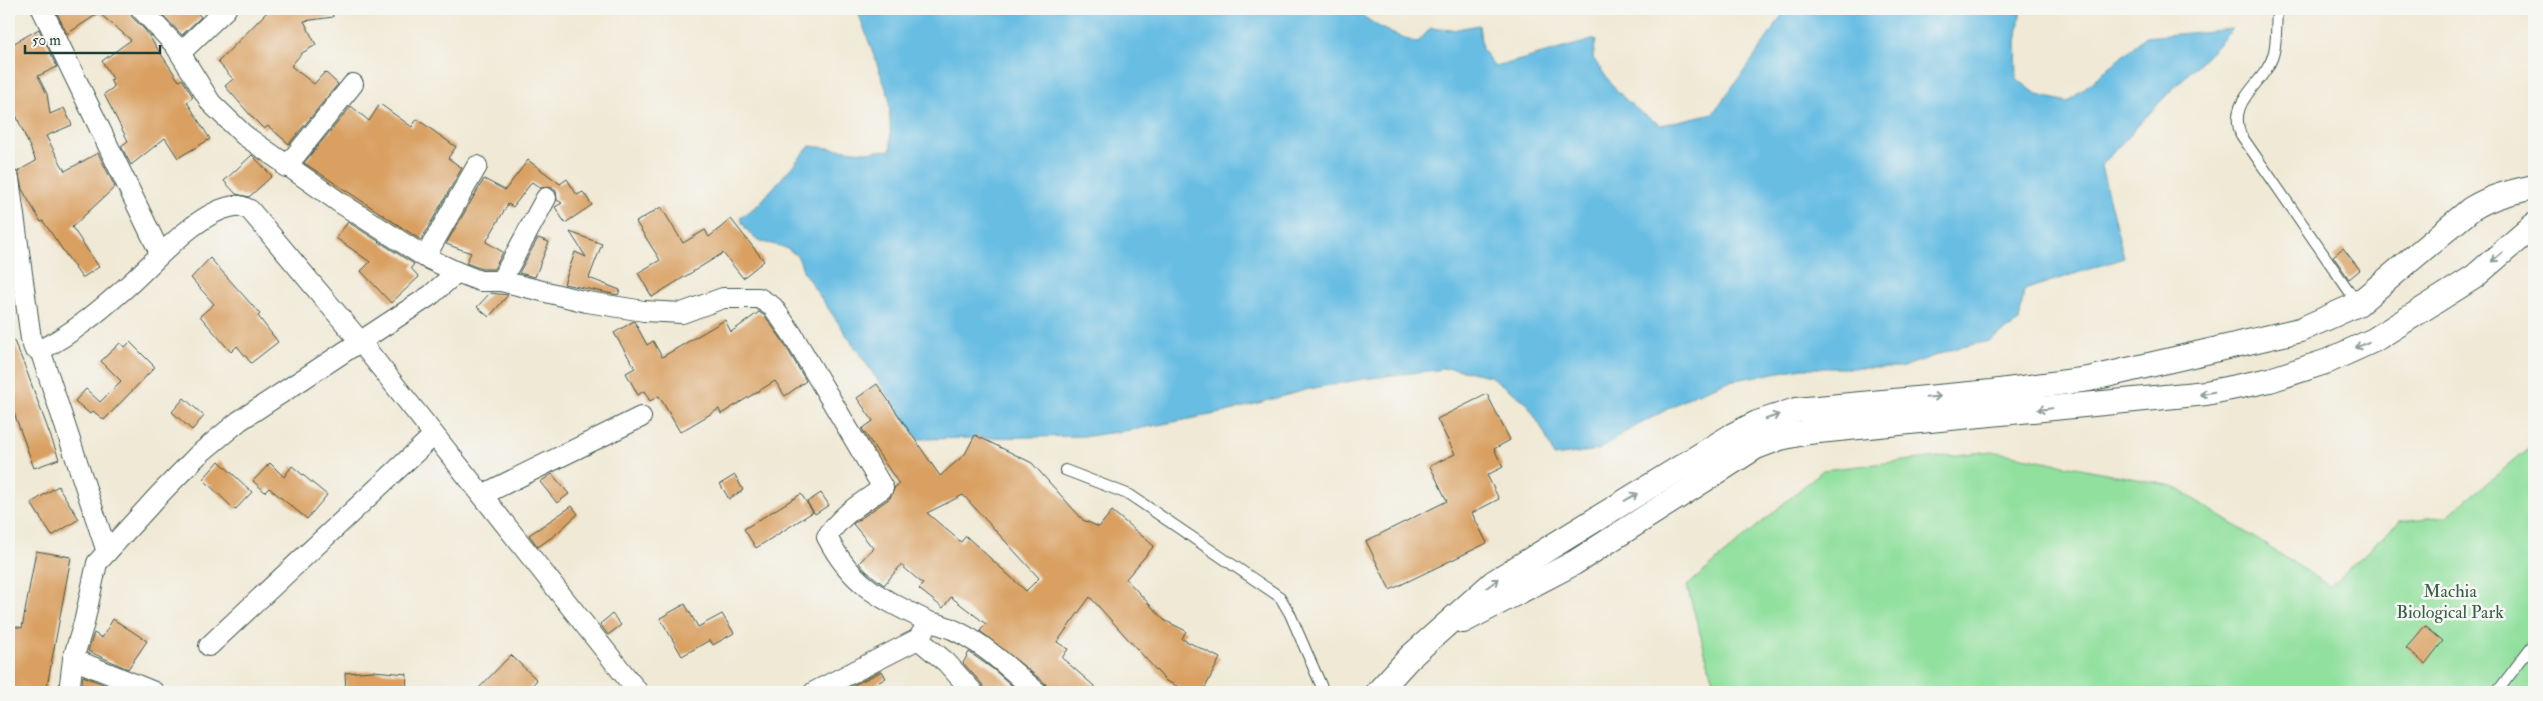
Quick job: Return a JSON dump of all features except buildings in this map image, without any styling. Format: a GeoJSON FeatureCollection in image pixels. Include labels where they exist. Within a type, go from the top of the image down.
{"type":"FeatureCollection","features":[{"type":"Feature","properties":{"kind":"street"},"geometry":{"type":"LineString","coordinates":[[42,9],[160,253]]}},
{"type":"Feature","properties":{"kind":"street"},"geometry":{"type":"LineString","coordinates":[[141,9],[175,45],[211,103],[244,135],[286,167],[425,256],[457,272],[480,281],[501,281],[587,302],[644,311],[682,313],[723,298],[738,297],[758,298],[773,307],[815,371],[883,488],[836,522],[827,537],[838,558],[853,577],[884,599],[929,622],[946,625],[982,648],[1037,692]]}},
{"type":"Feature","properties":{"kind":"street"},"geometry":{"type":"LineString","coordinates":[[180,53],[226,9]]}},
{"type":"Feature","properties":{"kind":"street"},"geometry":{"type":"LineString","coordinates":[[286,167],[353,84]]}},
{"type":"Feature","properties":{"kind":"street"},"geometry":{"type":"LineString","coordinates":[[425,256],[477,166]]}},
{"type":"Feature","properties":{"kind":"street"},"geometry":{"type":"LineString","coordinates":[[9,179],[31,338],[34,348],[40,350],[56,342],[105,305],[160,253],[210,215],[236,206],[250,210],[359,340],[638,692]]}},
{"type":"Feature","properties":{"kind":"street"},"geometry":{"type":"LineString","coordinates":[[1378,692],[1410,657],[1482,592],[1517,566],[1733,434],[1764,420],[1796,410],[1992,392],[2089,379],[2277,337],[2331,318],[2358,304],[2471,209],[2501,194],[2534,187]]}},
{"type":"Feature","properties":{"kind":"street"},"geometry":{"type":"LineString","coordinates":[[501,281],[546,198]]}},
{"type":"Feature","properties":{"kind":"street"},"geometry":{"type":"LineString","coordinates":[[1431,639],[1560,571],[1756,447],[1780,438],[1808,432],[2206,393],[2270,380],[2328,361],[2374,340],[2474,277],[2534,225]]}},
{"type":"Feature","properties":{"kind":"street"},"geometry":{"type":"LineString","coordinates":[[69,692],[73,659],[84,622],[97,563],[107,552],[198,455],[240,421],[359,340],[431,295],[457,272]]}},
{"type":"Feature","properties":{"kind":"street"},"geometry":{"type":"LineString","coordinates":[[40,350],[107,552]]}},
{"type":"Feature","properties":{"kind":"street"},"geometry":{"type":"LineString","coordinates":[[482,495],[641,417]]}},
{"type":"Feature","properties":{"kind":"street"},"geometry":{"type":"LineString","coordinates":[[209,646],[434,435]]}},
{"type":"Feature","properties":{"kind":"street"},"geometry":{"type":"LineString","coordinates":[[814,692],[918,639],[929,622]]}},
{"type":"Feature","properties":{"kind":"street"},"geometry":{"type":"LineString","coordinates":[[918,639],[946,662],[973,692]]}},
{"type":"Feature","properties":{"kind":"street"},"geometry":{"type":"LineString","coordinates":[[73,659],[154,692]]}},
{"type":"Feature","properties":{"kind":"lane"},"geometry":{"type":"LineString","coordinates":[[2276,9],[2274,52],[2242,103],[2237,113],[2236,123],[2241,135],[2358,304]]}},
{"type":"Feature","properties":{"kind":"lane"},"geometry":{"type":"LineString","coordinates":[[1065,470],[1130,495],[1280,598],[1290,614],[1324,692]]}},
{"type":"Feature","properties":{"kind":"lane"},"geometry":{"type":"LineString","coordinates":[[2497,692],[2534,643]]}},
{"type":"Feature","properties":{"kind":"green space","name":"Machia Biological Park"},"geometry":{"type":"Polygon","coordinates":[[[2534,444],[2534,692],[1716,692],[1687,586],[1823,470],[1992,451],[2173,486],[2330,586],[2400,521],[2447,516],[2534,444]]]}},
{"type":"Feature","properties":{"kind":"water"},"geometry":{"type":"Polygon","coordinates":[[[857,9],[1356,9],[1369,21],[1385,30],[1417,43],[1431,28],[1452,30],[1479,25],[1482,49],[1495,67],[1596,39],[1593,58],[1608,79],[1622,96],[1639,111],[1661,125],[1713,113],[1755,56],[1786,9],[2021,9],[2016,42],[2017,79],[2038,95],[2068,102],[2145,37],[2233,29],[2157,105],[2101,166],[2124,258],[2024,290],[2019,322],[1989,341],[1957,348],[1900,368],[1803,368],[1729,381],[1695,394],[1622,434],[1599,450],[1554,456],[1544,432],[1526,402],[1490,376],[1452,368],[1363,379],[1309,389],[1226,412],[1089,436],[918,439],[804,273],[796,255],[788,249],[760,241],[753,237],[740,218],[758,205],[810,146],[865,152],[891,150],[889,97],[857,9]]]}}]}
